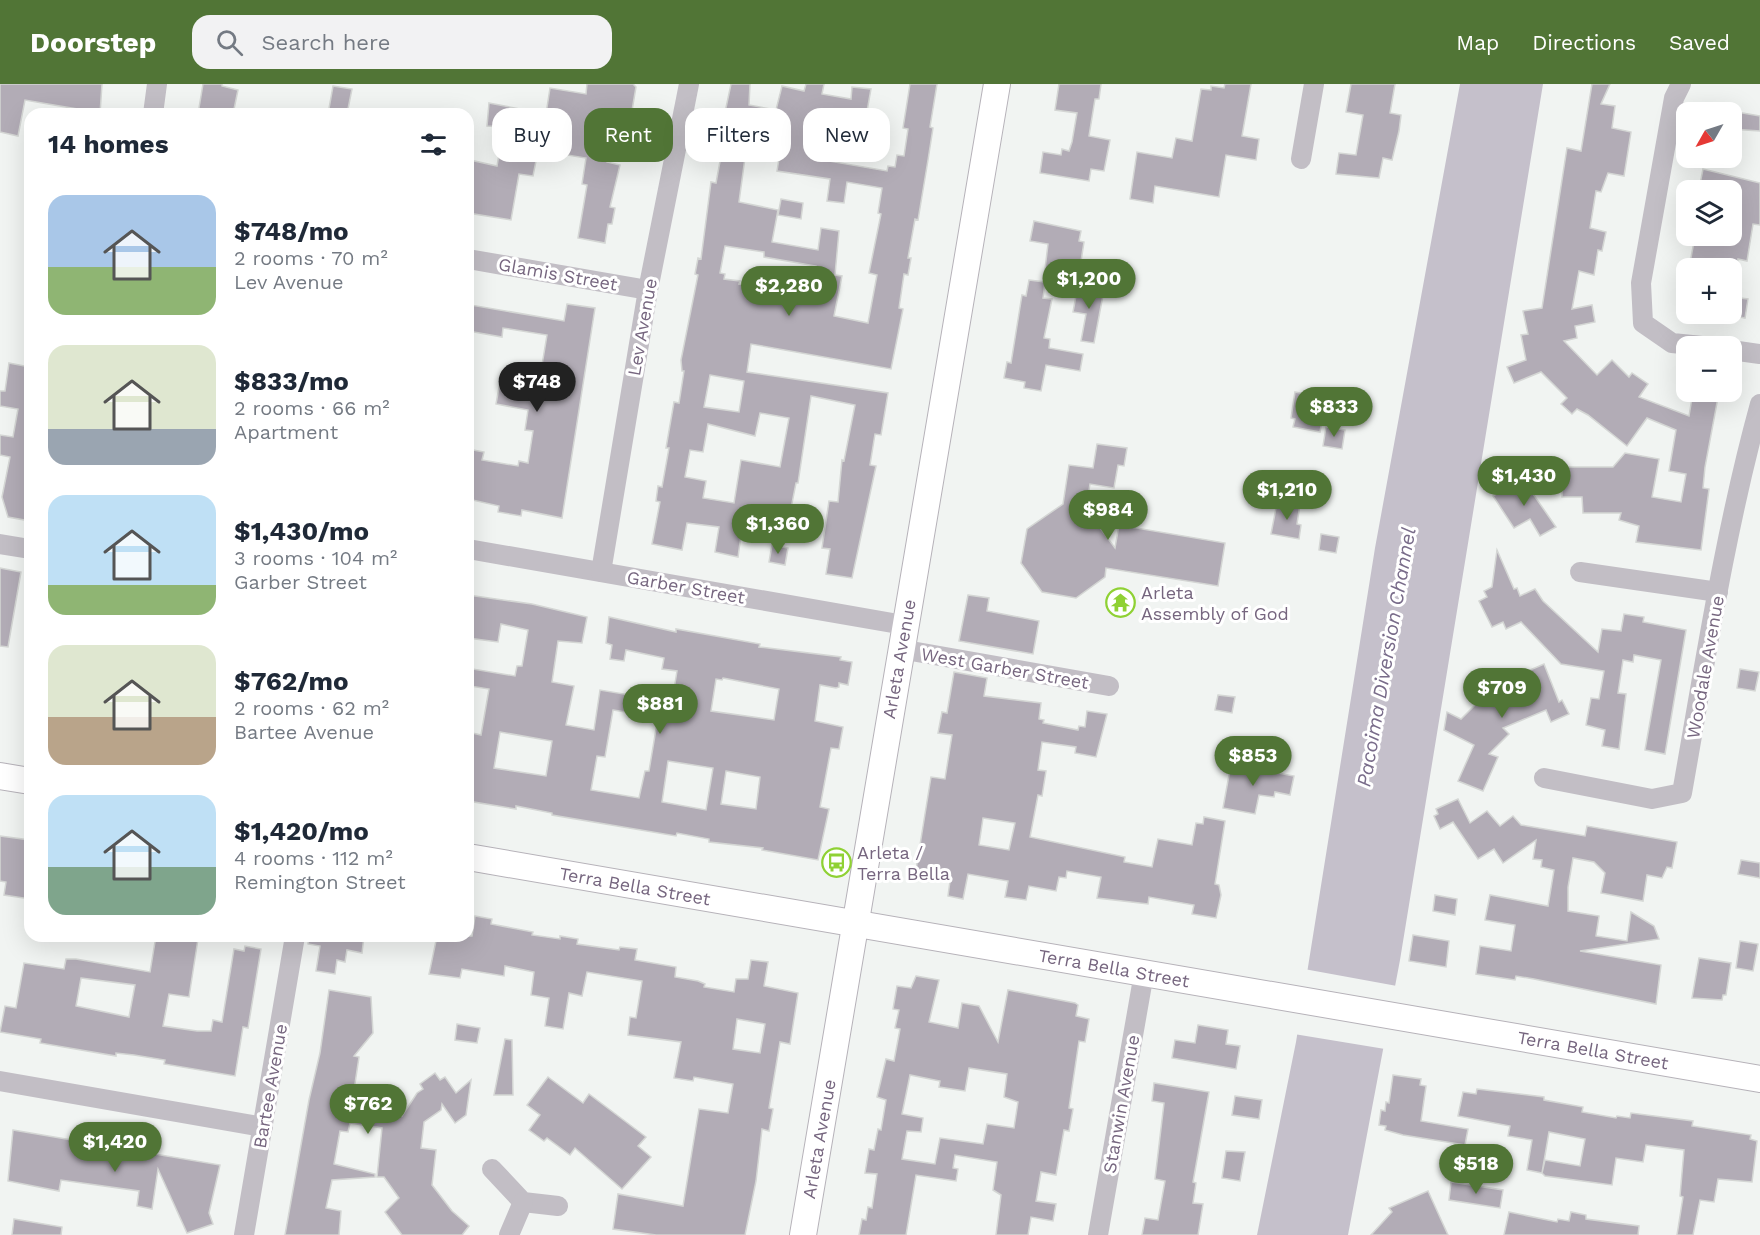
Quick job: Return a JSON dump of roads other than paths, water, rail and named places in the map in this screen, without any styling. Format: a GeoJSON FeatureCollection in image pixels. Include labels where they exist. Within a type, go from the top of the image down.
{"type":"FeatureCollection","features":[{"type":"Feature","properties":{"kind":"main road","name":"Arleta Avenue"},"geometry":{"type":"LineString","coordinates":[[803,1235],[997,84]]}},
{"type":"Feature","properties":{"kind":"main road"},"geometry":{"type":"LineString","coordinates":[[0,776],[24,780]]}},
{"type":"Feature","properties":{"kind":"main road","name":"Terra Bella Street"},"geometry":{"type":"LineString","coordinates":[[474,858],[855,925],[1393,1014],[1760,1079]]}},
{"type":"Feature","properties":{"kind":"street"},"geometry":{"type":"LineString","coordinates":[[154,108],[157,84]]}},
{"type":"Feature","properties":{"kind":"street","name":"Lev Avenue"},"geometry":{"type":"LineString","coordinates":[[601,572],[648,290],[689,84]]}},
{"type":"Feature","properties":{"kind":"street"},"geometry":{"type":"LineString","coordinates":[[1301,159],[1314,84]]}},
{"type":"Feature","properties":{"kind":"street"},"geometry":{"type":"LineString","coordinates":[[1676,343],[1643,323],[1641,283],[1674,98],[1681,84]]}},
{"type":"Feature","properties":{"kind":"street","name":"Glamis Street"},"geometry":{"type":"LineString","coordinates":[[474,260],[648,290]]}},
{"type":"Feature","properties":{"kind":"street"},"geometry":{"type":"LineString","coordinates":[[1742,352],[1760,354]]}},
{"type":"Feature","properties":{"kind":"street","name":"Woodale Avenue"},"geometry":{"type":"LineString","coordinates":[[1544,778],[1652,799],[1682,793],[1718,592],[1748,448],[1760,404]]}},
{"type":"Feature","properties":{"kind":"street"},"geometry":{"type":"LineString","coordinates":[[0,544],[24,548]]}},
{"type":"Feature","properties":{"kind":"street","name":"Garber Street"},"geometry":{"type":"LineString","coordinates":[[474,550],[601,572],[902,637]]}},
{"type":"Feature","properties":{"kind":"street"},"geometry":{"type":"LineString","coordinates":[[1580,572],[1718,592]]}},
{"type":"Feature","properties":{"kind":"street","name":"West Garber Street"},"geometry":{"type":"LineString","coordinates":[[902,637],[1109,686]]}},
{"type":"Feature","properties":{"kind":"street","name":"Bartee Avenue"},"geometry":{"type":"LineString","coordinates":[[244,1235],[294,942]]}},
{"type":"Feature","properties":{"kind":"street","name":"Stanwin Avenue"},"geometry":{"type":"LineString","coordinates":[[1098,1235],[1144,973]]}},
{"type":"Feature","properties":{"kind":"street"},"geometry":{"type":"LineString","coordinates":[[0,1081],[263,1126]]}},
{"type":"Feature","properties":{"kind":"street"},"geometry":{"type":"LineString","coordinates":[[492,1169],[523,1202],[558,1206]]}},
{"type":"Feature","properties":{"kind":"street"},"geometry":{"type":"LineString","coordinates":[[509,1235],[523,1202]]}},
{"type":"Feature","properties":{"kind":"water","name":"Pacoima Diversion Channel"},"geometry":{"type":"Polygon","coordinates":[[[1460,84],[1543,84],[1400,960],[1348,1235],[1257,1235],[1296,1042],[1375,548],[1460,84]]]}},
{"type":"Feature","properties":{"kind":"place","name":"Arleta Assembly of God"},"geometry":{"type":"Point","coordinates":[1120,602]}},
{"type":"Feature","properties":{"kind":"place","name":"Arleta / Terra Bella"},"geometry":{"type":"Point","coordinates":[836,862]}}]}
